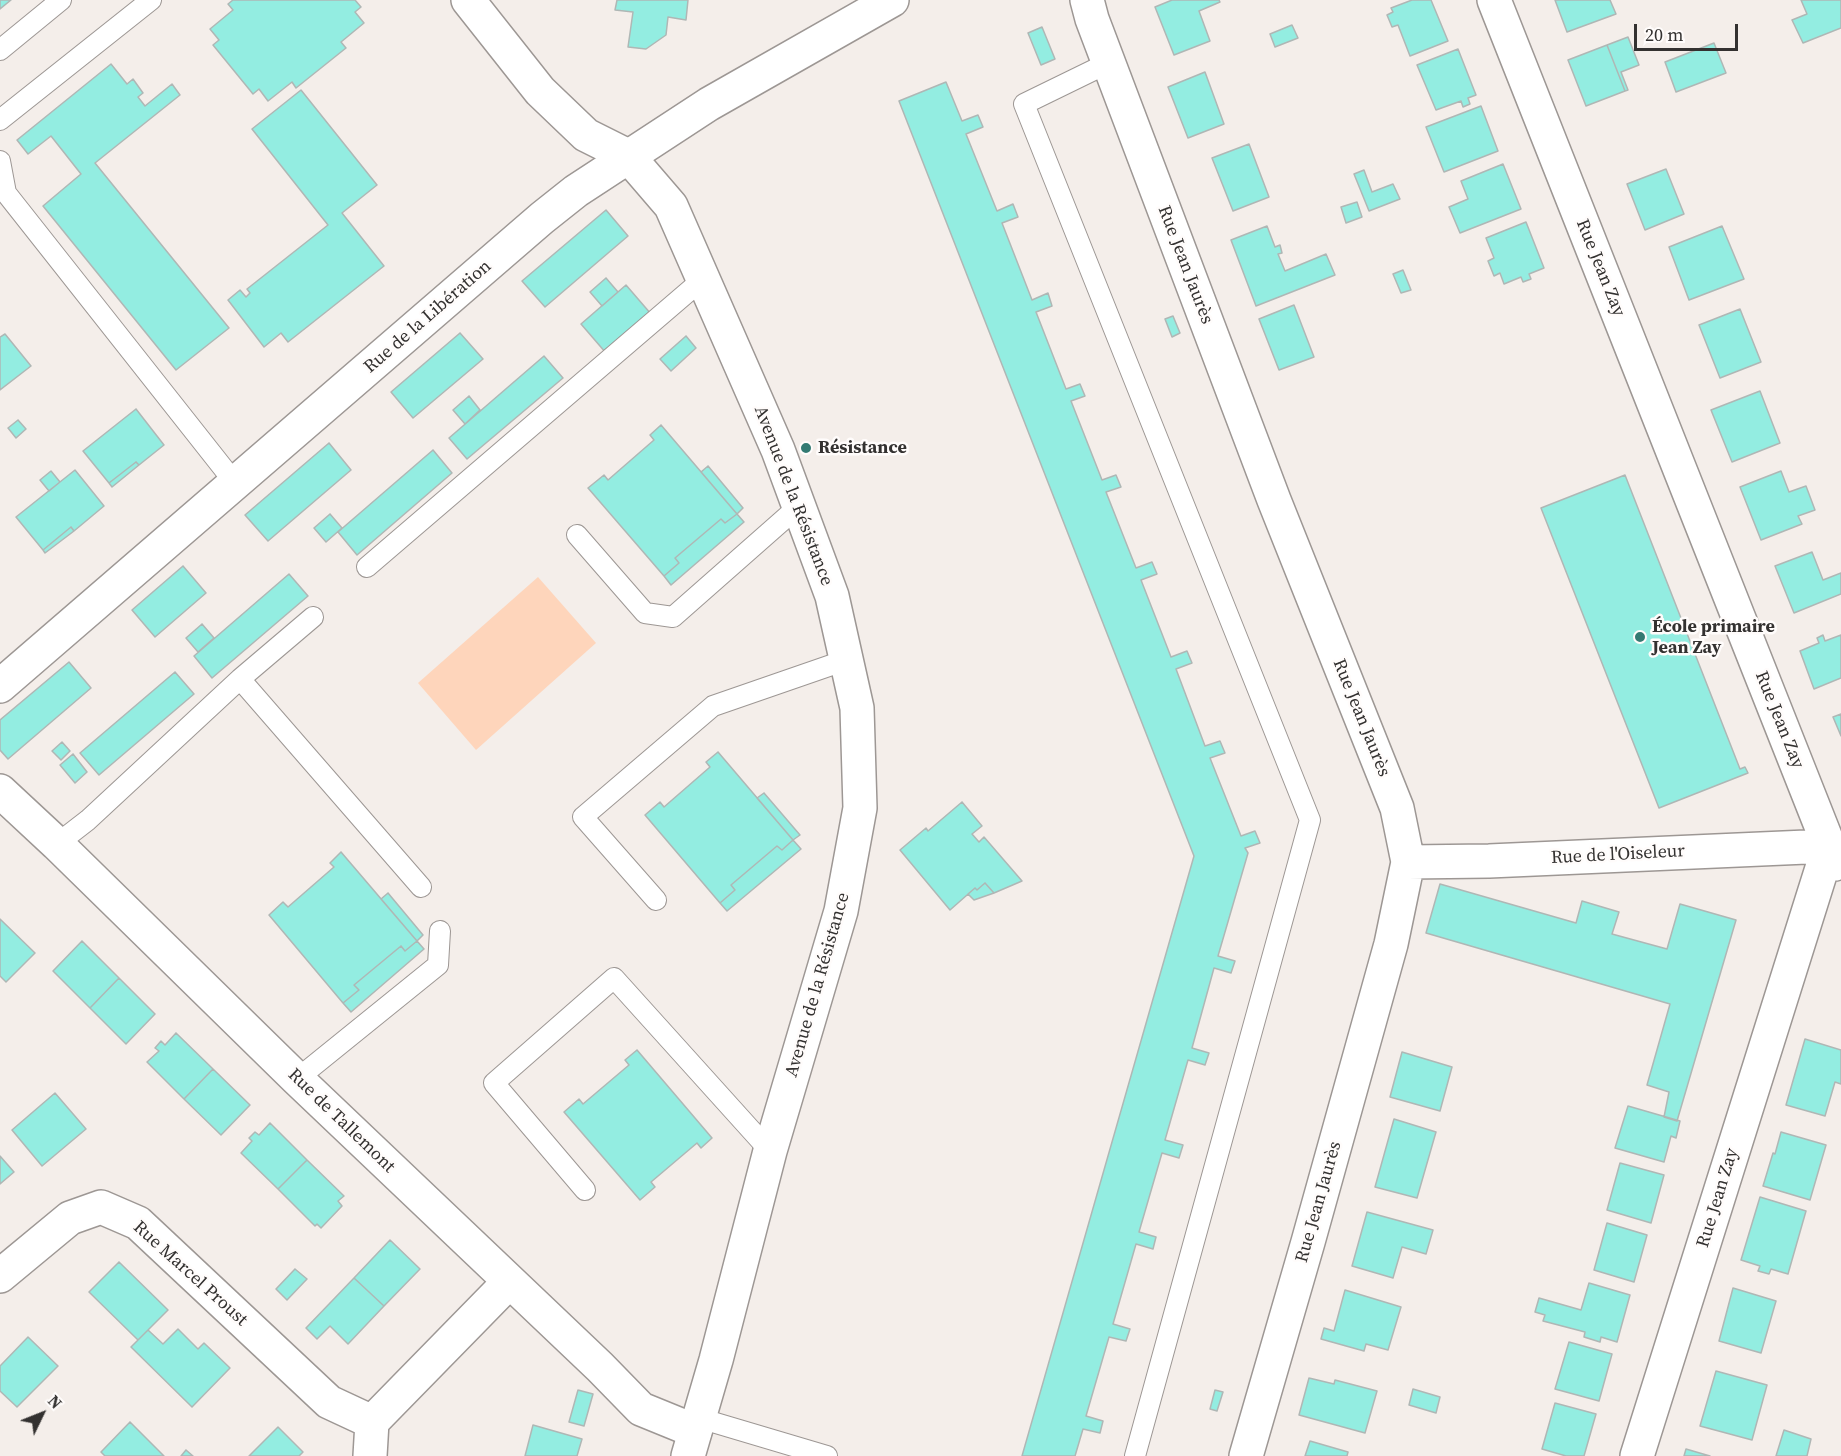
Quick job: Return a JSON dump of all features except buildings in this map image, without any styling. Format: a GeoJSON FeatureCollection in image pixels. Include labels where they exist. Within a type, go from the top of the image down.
{"type":"FeatureCollection","features":[{"type":"Feature","properties":{"kind":"street"},"geometry":{"type":"LineString","coordinates":[[468,0],[540,91],[586,135],[628,156]]}},
{"type":"Feature","properties":{"kind":"street","name":"Rue de la Libération"},"geometry":{"type":"LineString","coordinates":[[0,686],[576,191],[709,104],[892,0]]}},
{"type":"Feature","properties":{"kind":"street","name":"Rue Jean Jaurès"},"geometry":{"type":"LineString","coordinates":[[1087,0],[1108,63],[1274,500],[1396,808],[1408,862],[1391,944],[1246,1456]]}},
{"type":"Feature","properties":{"kind":"street","name":"Rue Jean Zay"},"geometry":{"type":"LineString","coordinates":[[1494,0],[1829,846],[1637,1456]]}},
{"type":"Feature","properties":{"kind":"street","name":"Avenue de la Résistance"},"geometry":{"type":"LineString","coordinates":[[628,156],[671,206],[778,450],[832,596],[857,708],[860,808],[842,911],[770,1151],[716,1360],[694,1435]]}},
{"type":"Feature","properties":{"kind":"street","name":"Rue de Tallemont"},"geometry":{"type":"LineString","coordinates":[[0,791],[641,1408],[694,1435]]}},
{"type":"Feature","properties":{"kind":"street"},"geometry":{"type":"LineString","coordinates":[[1829,846],[1841,880]]}},
{"type":"Feature","properties":{"kind":"street","name":"Rue de l'Oiseleur"},"geometry":{"type":"LineString","coordinates":[[1408,862],[1489,861],[1829,846]]}},
{"type":"Feature","properties":{"kind":"street","name":"Rue Marcel Proust"},"geometry":{"type":"LineString","coordinates":[[0,1276],[70,1218],[101,1208],[138,1223],[329,1401],[372,1422]]}},
{"type":"Feature","properties":{"kind":"street"},"geometry":{"type":"LineString","coordinates":[[370,1456],[372,1422],[509,1282]]}},
{"type":"Feature","properties":{"kind":"lane"},"geometry":{"type":"LineString","coordinates":[[0,50],[61,0]]}},
{"type":"Feature","properties":{"kind":"lane"},"geometry":{"type":"LineString","coordinates":[[0,120],[151,0]]}},
{"type":"Feature","properties":{"kind":"lane"},"geometry":{"type":"LineString","coordinates":[[1108,63],[1024,104],[1310,820],[1135,1456]]}},
{"type":"Feature","properties":{"kind":"lane"},"geometry":{"type":"LineString","coordinates":[[0,161],[6,193],[236,483]]}},
{"type":"Feature","properties":{"kind":"lane"},"geometry":{"type":"LineString","coordinates":[[367,567],[703,279]]}},
{"type":"Feature","properties":{"kind":"lane"},"geometry":{"type":"LineString","coordinates":[[577,535],[645,613],[673,617],[799,506]]}},
{"type":"Feature","properties":{"kind":"lane"},"geometry":{"type":"LineString","coordinates":[[57,844],[88,820],[240,679],[313,617]]}},
{"type":"Feature","properties":{"kind":"lane"},"geometry":{"type":"LineString","coordinates":[[656,900],[583,817],[713,706],[846,660]]}},
{"type":"Feature","properties":{"kind":"lane"},"geometry":{"type":"LineString","coordinates":[[240,679],[421,887]]}},
{"type":"Feature","properties":{"kind":"lane"},"geometry":{"type":"LineString","coordinates":[[297,1079],[438,965],[440,931]]}},
{"type":"Feature","properties":{"kind":"lane"},"geometry":{"type":"LineString","coordinates":[[585,1190],[494,1083],[614,978],[770,1151]]}},
{"type":"Feature","properties":{"kind":"lane"},"geometry":{"type":"LineString","coordinates":[[694,1435],[827,1456]]}},
{"type":"Feature","properties":{"kind":"shaded area"},"geometry":{"type":"Polygon","coordinates":[[[538,577],[596,643],[476,750],[418,683],[538,577]]]}},
{"type":"Feature","properties":{"kind":"place","name":"Résistance"},"geometry":{"type":"Point","coordinates":[806,448]}},
{"type":"Feature","properties":{"kind":"place","name":"École primaire Jean Zay"},"geometry":{"type":"Point","coordinates":[1640,637]}}]}
